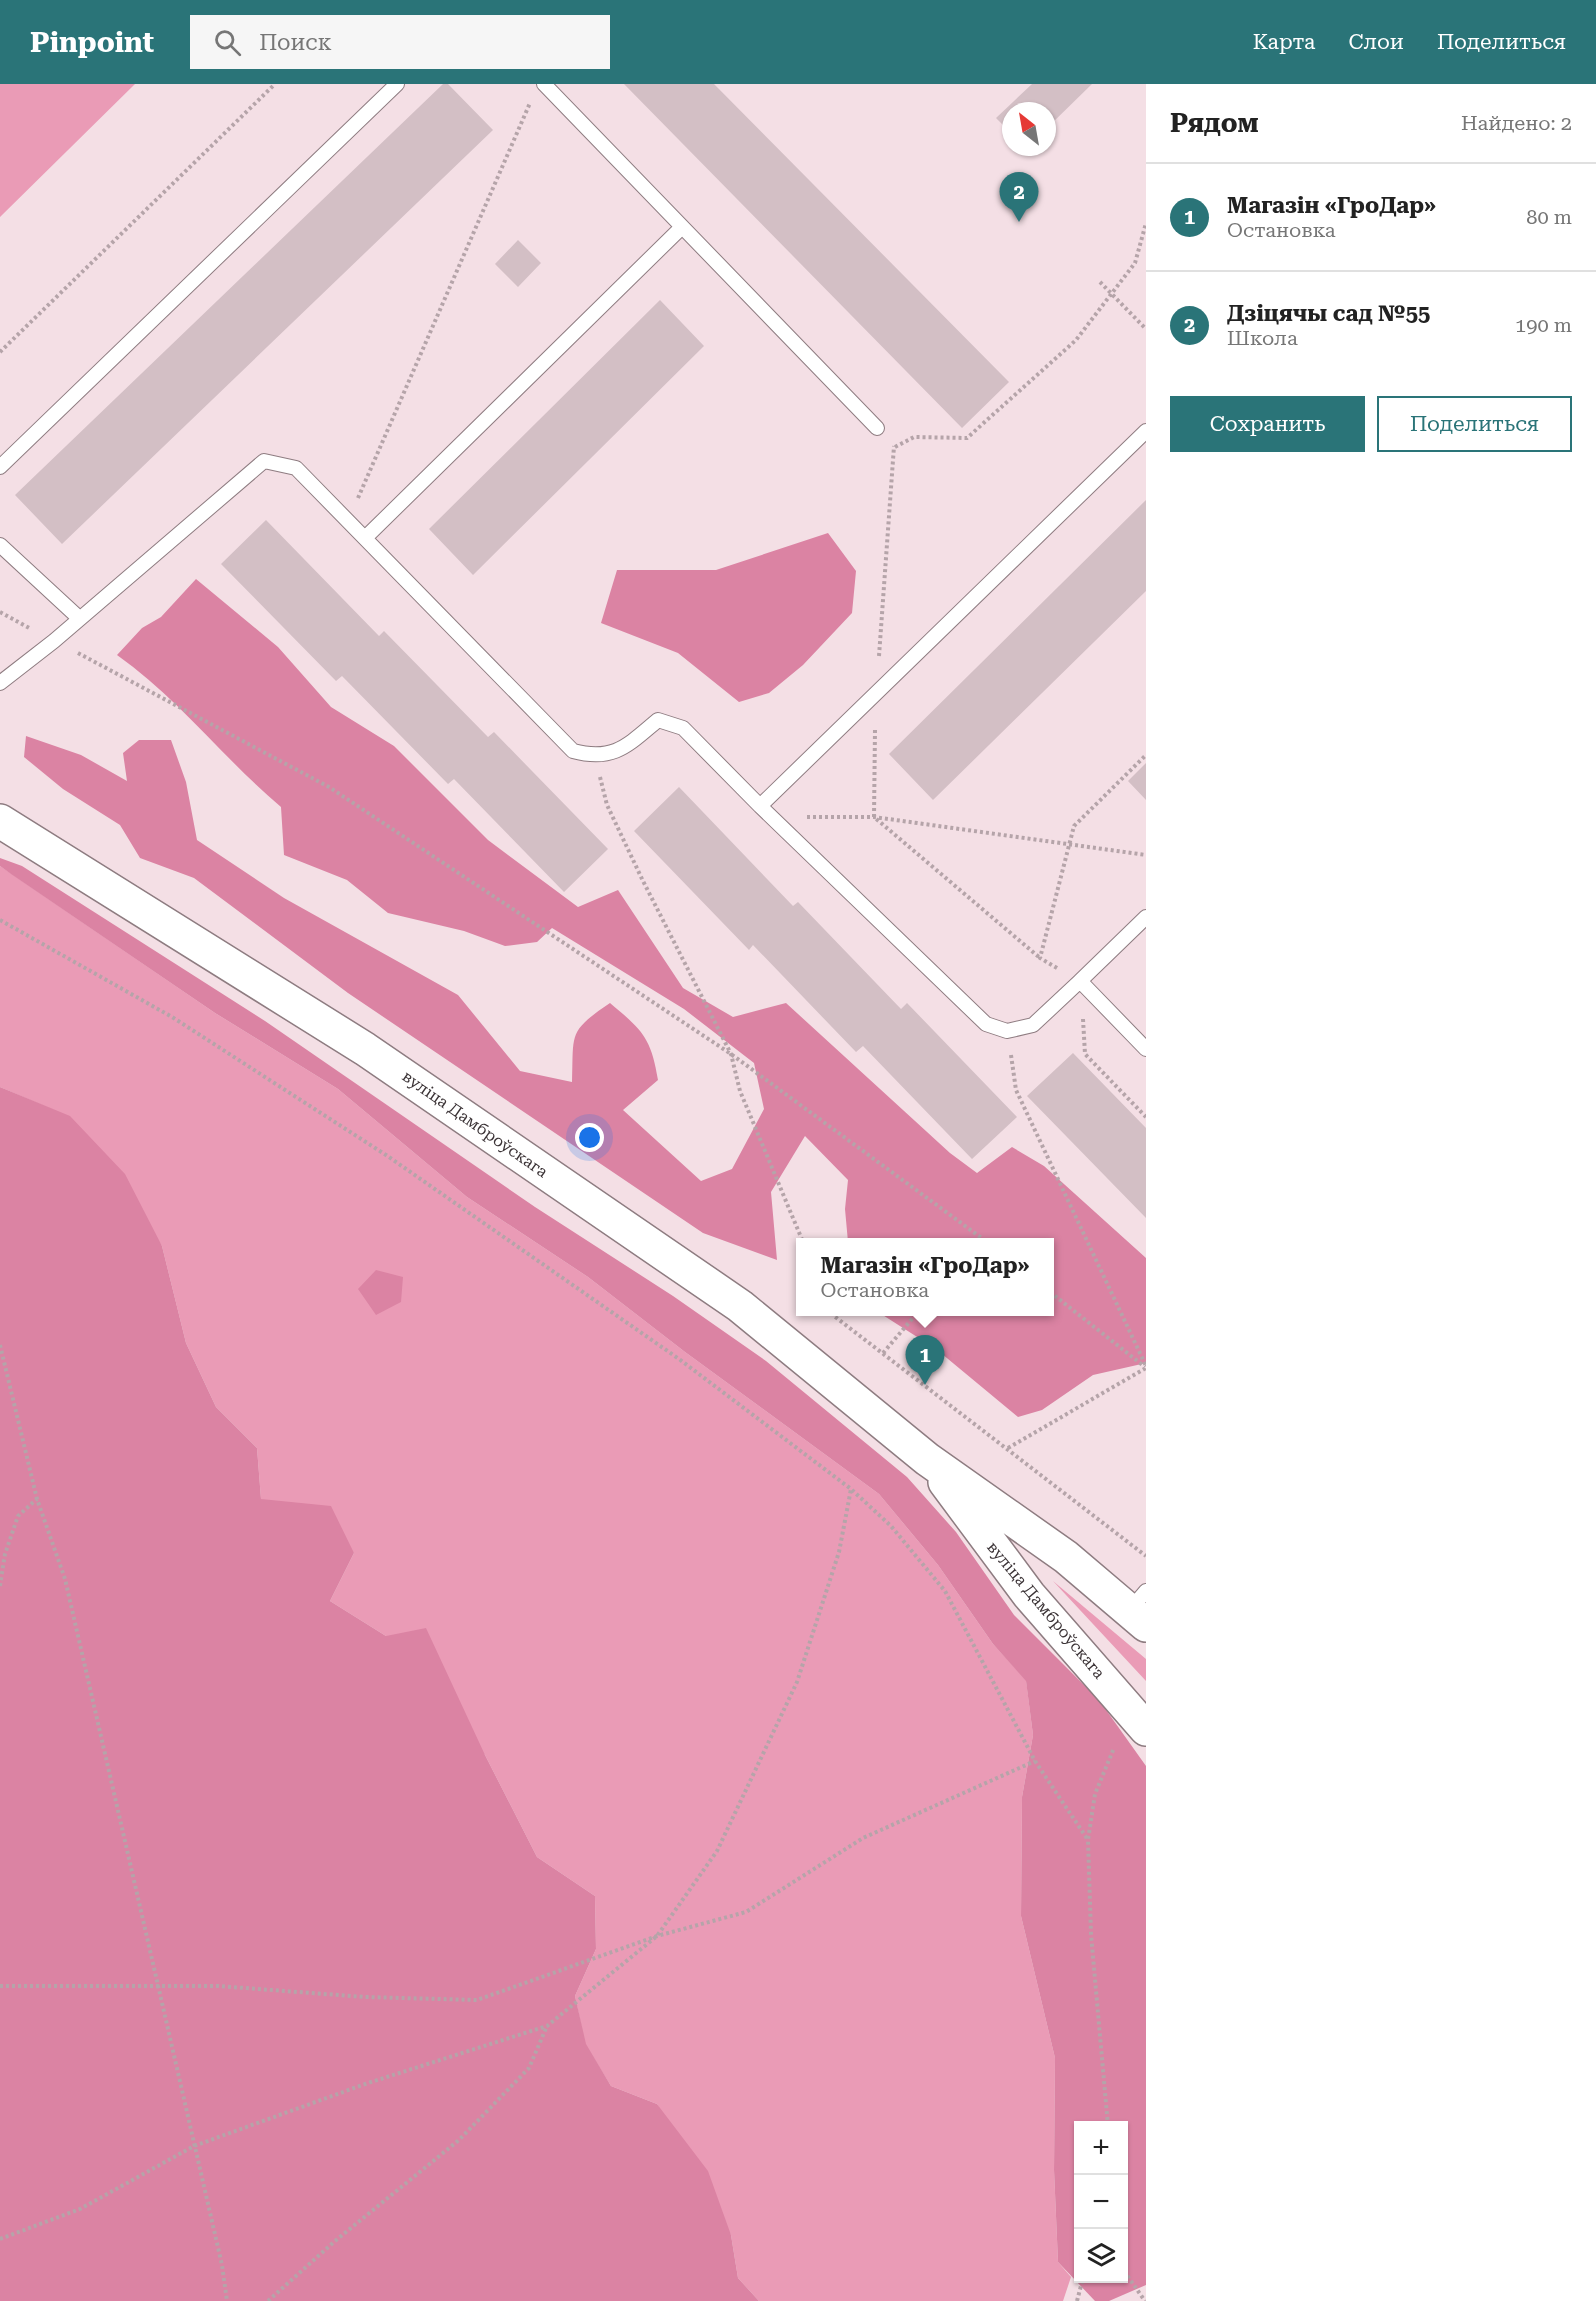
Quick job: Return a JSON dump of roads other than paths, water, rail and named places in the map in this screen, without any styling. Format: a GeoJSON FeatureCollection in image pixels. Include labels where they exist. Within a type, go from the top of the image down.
{"type":"FeatureCollection","features":[{"type":"Feature","properties":{"kind":"main road","name":"вуліца Дамброўскага"},"geometry":{"type":"LineString","coordinates":[[0,821],[365,1049],[730,1299],[927,1459],[1140,1609]]}},
{"type":"Feature","properties":{"kind":"main road","name":"вуліца Дамброўскага"},"geometry":{"type":"LineString","coordinates":[[927,1459],[1033,1600],[1146,1729]]}},
{"type":"Feature","properties":{"kind":"main road"},"geometry":{"type":"LineString","coordinates":[[1033,1600],[1033,1577],[1041,1567],[1066,1557]]}},
{"type":"Feature","properties":{"kind":"lane"},"geometry":{"type":"LineString","coordinates":[[0,467],[397,84]]}},
{"type":"Feature","properties":{"kind":"lane"},"geometry":{"type":"LineString","coordinates":[[544,84],[877,428]]}},
{"type":"Feature","properties":{"kind":"lane"},"geometry":{"type":"LineString","coordinates":[[365,538],[682,227]]}},
{"type":"Feature","properties":{"kind":"lane"},"geometry":{"type":"LineString","coordinates":[[760,806],[1146,430]]}},
{"type":"Feature","properties":{"kind":"lane"},"geometry":{"type":"LineString","coordinates":[[0,683],[54,641],[264,462],[296,468],[573,752],[594,757],[623,749],[658,720],[684,728],[771,817],[986,1024],[1007,1031],[1033,1024],[1146,917]]}},
{"type":"Feature","properties":{"kind":"lane"},"geometry":{"type":"LineString","coordinates":[[0,545],[80,618]]}},
{"type":"Feature","properties":{"kind":"lane"},"geometry":{"type":"LineString","coordinates":[[1080,981],[1146,1049]]}},
{"type":"Feature","properties":{"kind":"place","name":"Дзіцячы сад №55"},"geometry":{"type":"Point","coordinates":[1019,222]}},
{"type":"Feature","properties":{"kind":"place","name":"Магазін «ГроДар»"},"geometry":{"type":"Point","coordinates":[925,1385]}}]}
